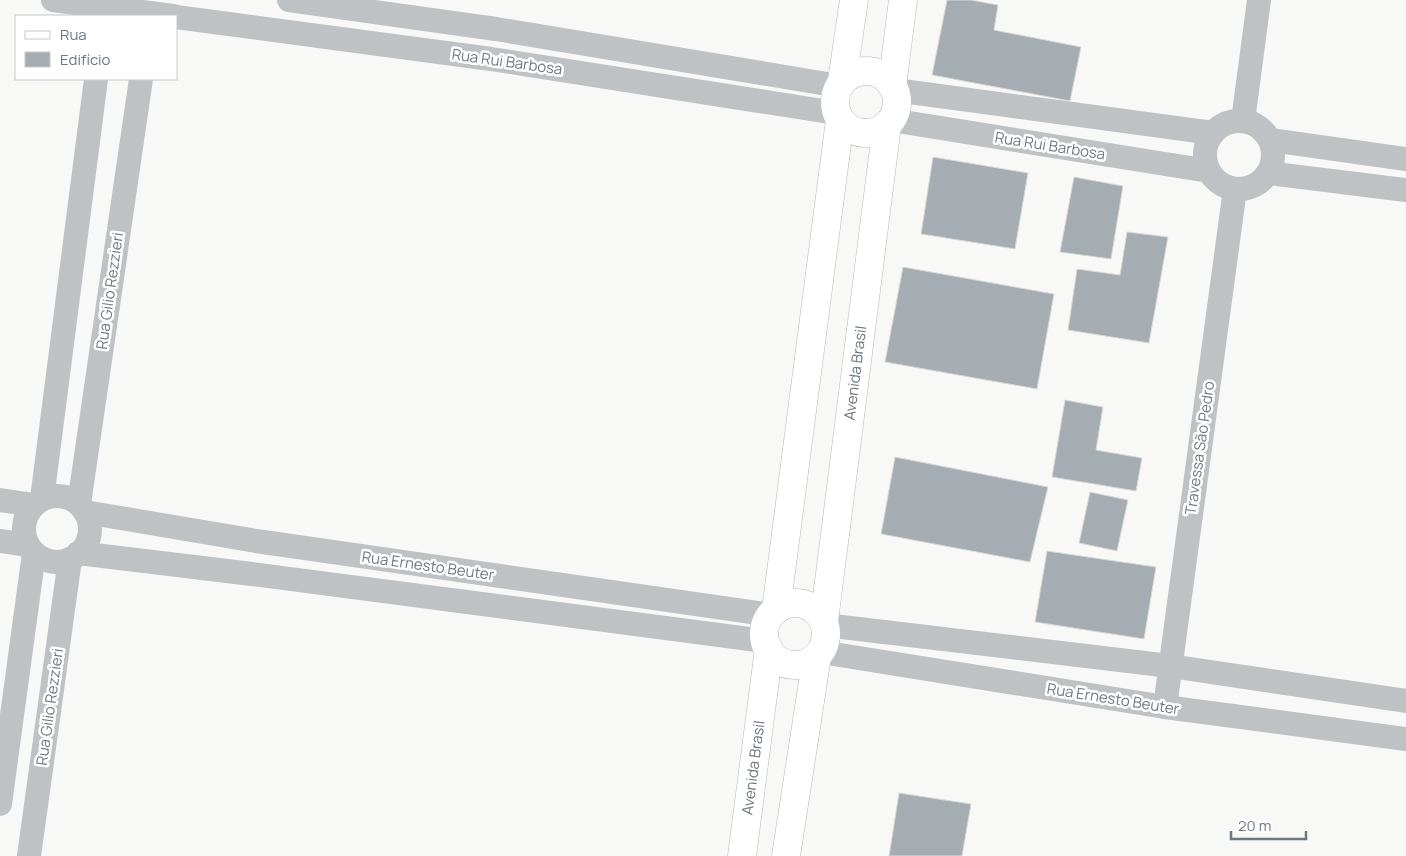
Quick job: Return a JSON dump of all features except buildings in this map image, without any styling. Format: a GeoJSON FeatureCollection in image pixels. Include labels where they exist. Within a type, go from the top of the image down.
{"type":"FeatureCollection","features":[{"type":"Feature","properties":{"kind":"main road"},"geometry":{"type":"LineString","coordinates":[[854,0],[841,83],[835,94],[834,104],[838,117],[847,128],[857,133],[868,134],[878,131],[889,123],[896,111],[897,101],[894,88],[902,0]]}},
{"type":"Feature","properties":{"kind":"main road"},"geometry":{"type":"LineString","coordinates":[[841,83],[850,75],[859,71],[869,71],[878,73],[886,78],[894,88]]}},
{"type":"Feature","properties":{"kind":"main road","name":"Avenida Brasil"},"geometry":{"type":"LineString","coordinates":[[742,856],[838,117]]}},
{"type":"Feature","properties":{"kind":"main road","name":"Avenida Brasil"},"geometry":{"type":"LineString","coordinates":[[824,623],[889,123]]}},
{"type":"Feature","properties":{"kind":"main road"},"geometry":{"type":"LineString","coordinates":[[793,603],[811,607],[818,613],[824,623],[825,644],[819,654],[809,662],[791,665],[774,657],[770,629],[793,603]]}},
{"type":"Feature","properties":{"kind":"main road"},"geometry":{"type":"LineString","coordinates":[[786,856],[819,654]]}},
{"type":"Feature","properties":{"kind":"street","name":"Rua Rui Barbosa"},"geometry":{"type":"LineString","coordinates":[[53,0],[105,8],[160,12],[491,59],[838,117]]}},
{"type":"Feature","properties":{"kind":"street","name":"Rua Rui Barbosa"},"geometry":{"type":"LineString","coordinates":[[289,0],[496,29],[841,83]]}},
{"type":"Feature","properties":{"kind":"street"},"geometry":{"type":"LineString","coordinates":[[1243,121],[1259,0]]}},
{"type":"Feature","properties":{"kind":"street"},"geometry":{"type":"LineString","coordinates":[[491,59],[496,29]]}},
{"type":"Feature","properties":{"kind":"street"},"geometry":{"type":"LineString","coordinates":[[38,502],[96,80]]}},
{"type":"Feature","properties":{"kind":"street","name":"Rua Gilio Rezzieri"},"geometry":{"type":"LineString","coordinates":[[82,508],[140,80]]}},
{"type":"Feature","properties":{"kind":"street"},"geometry":{"type":"LineString","coordinates":[[894,88],[1213,133]]}},
{"type":"Feature","properties":{"kind":"street"},"geometry":{"type":"LineString","coordinates":[[1243,121],[1254,124],[1264,131],[1270,140],[1273,151],[1273,163],[1268,173],[1254,186],[1235,189],[1224,186],[1215,180],[1205,162],[1205,152],[1213,133],[1226,124],[1243,121]]}},
{"type":"Feature","properties":{"kind":"street","name":"Rua Rui Barbosa"},"geometry":{"type":"LineString","coordinates":[[889,123],[1209,171]]}},
{"type":"Feature","properties":{"kind":"street"},"geometry":{"type":"LineString","coordinates":[[1270,140],[1406,159]]}},
{"type":"Feature","properties":{"kind":"street"},"geometry":{"type":"LineString","coordinates":[[1268,173],[1406,190]]}},
{"type":"Feature","properties":{"kind":"street","name":"Travessa São Pedro"},"geometry":{"type":"LineString","coordinates":[[1165,707],[1235,189]]}},
{"type":"Feature","properties":{"kind":"street"},"geometry":{"type":"LineString","coordinates":[[0,541],[31,549],[42,558],[51,561],[61,561],[74,556],[86,544],[89,534],[89,522],[82,508],[71,499],[62,496],[52,496],[38,502],[28,513],[24,524],[25,535],[31,549],[0,804]]}},
{"type":"Feature","properties":{"kind":"street"},"geometry":{"type":"LineString","coordinates":[[0,500],[38,502]]}},
{"type":"Feature","properties":{"kind":"street","name":"Rua Ernesto Beuter"},"geometry":{"type":"LineString","coordinates":[[82,508],[256,541],[770,629]]}},
{"type":"Feature","properties":{"kind":"street"},"geometry":{"type":"LineString","coordinates":[[252,574],[256,541]]}},
{"type":"Feature","properties":{"kind":"street","name":"Rua Gilio Rezzieri"},"geometry":{"type":"LineString","coordinates":[[29,856],[74,556]]}},
{"type":"Feature","properties":{"kind":"street","name":"Rua Ernesto Beuter"},"geometry":{"type":"LineString","coordinates":[[74,556],[770,629]]}},
{"type":"Feature","properties":{"kind":"street"},"geometry":{"type":"LineString","coordinates":[[824,623],[1170,666],[1406,701]]}},
{"type":"Feature","properties":{"kind":"street","name":"Rua Ernesto Beuter"},"geometry":{"type":"LineString","coordinates":[[819,654],[1165,707],[1406,739]]}}]}
